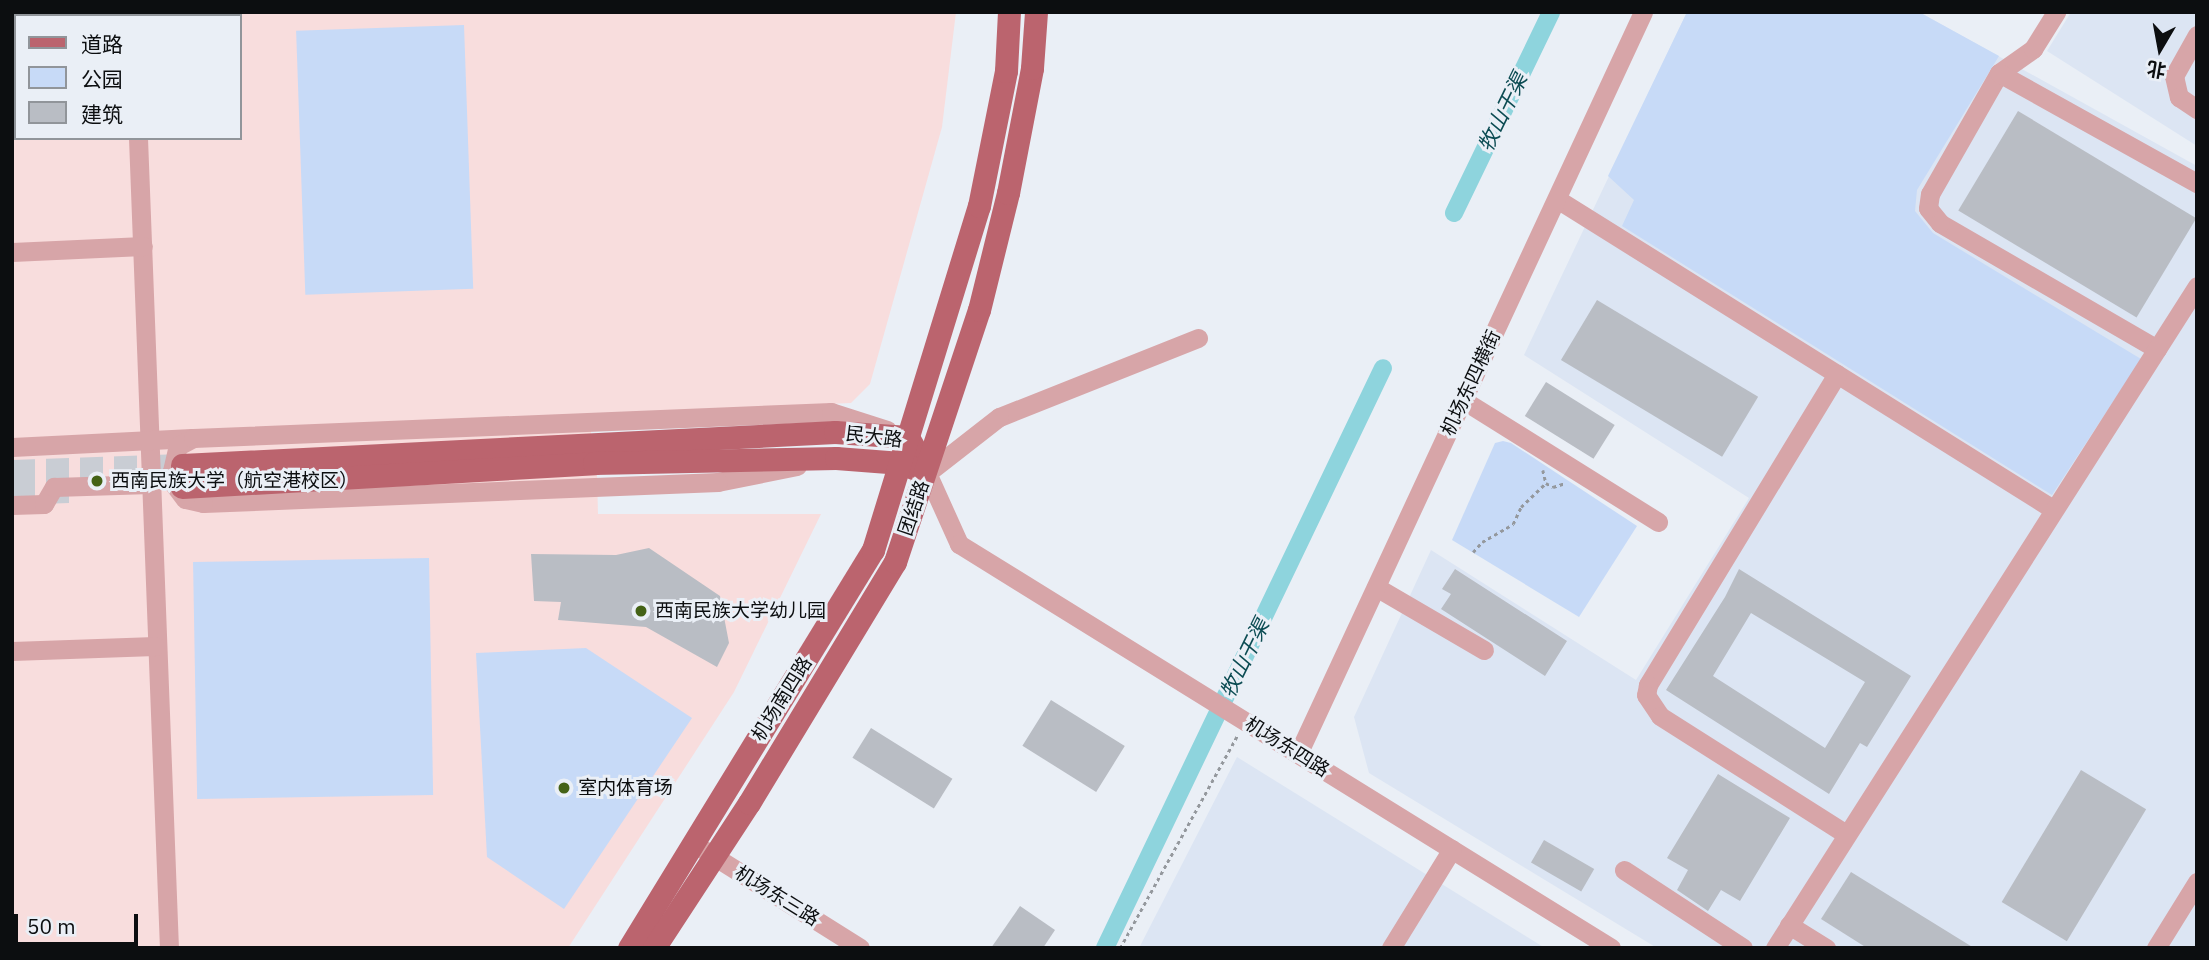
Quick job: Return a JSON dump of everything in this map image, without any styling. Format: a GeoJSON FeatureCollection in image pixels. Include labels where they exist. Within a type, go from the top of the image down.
{"type":"FeatureCollection","features":[{"type":"Feature","properties":{"kind":"main road"},"geometry":{"type":"LineString","coordinates":[[908,437],[979,206],[1006,71],[1009,12]]}},
{"type":"Feature","properties":{"kind":"main road","name":"团结路"},"geometry":{"type":"LineString","coordinates":[[654,948],[714,856],[895,562],[927,473],[979,310],[1008,193],[1032,68],[1036,12]]}},
{"type":"Feature","properties":{"kind":"main road","name":"民大路"},"geometry":{"type":"LineString","coordinates":[[835,432],[908,437],[927,473],[901,463],[836,458],[182,476],[835,432]]}},
{"type":"Feature","properties":{"kind":"main road","name":"机场南四路"},"geometry":{"type":"LineString","coordinates":[[629,948],[873,550],[908,437]]}},
{"type":"Feature","properties":{"kind":"street","name":"机场东四横街"},"geometry":{"type":"LineString","coordinates":[[1298,754],[1643,12]]}},
{"type":"Feature","properties":{"kind":"street"},"geometry":{"type":"LineString","coordinates":[[2056,12],[2033,49],[1998,73],[1930,194],[1928,208],[1933,217],[2157,349]]}},
{"type":"Feature","properties":{"kind":"street"},"geometry":{"type":"LineString","coordinates":[[2197,35],[2174,76],[2179,96],[2197,109]]}},
{"type":"Feature","properties":{"kind":"street"},"geometry":{"type":"LineString","coordinates":[[1998,73],[2197,183]]}},
{"type":"Feature","properties":{"kind":"street"},"geometry":{"type":"LineString","coordinates":[[138,140],[155,646],[169,948]]}},
{"type":"Feature","properties":{"kind":"street"},"geometry":{"type":"LineString","coordinates":[[1557,198],[2053,509]]}},
{"type":"Feature","properties":{"kind":"street"},"geometry":{"type":"LineString","coordinates":[[12,252],[143,246]]}},
{"type":"Feature","properties":{"kind":"street"},"geometry":{"type":"LineString","coordinates":[[1775,948],[2197,286]]}},
{"type":"Feature","properties":{"kind":"street"},"geometry":{"type":"LineString","coordinates":[[927,473],[999,417],[1198,338]]}},
{"type":"Feature","properties":{"kind":"street"},"geometry":{"type":"LineString","coordinates":[[1838,374],[1647,685],[1646,695],[1660,716],[1846,834]]}},
{"type":"Feature","properties":{"kind":"street"},"geometry":{"type":"LineString","coordinates":[[1463,400],[1658,522]]}},
{"type":"Feature","properties":{"kind":"street"},"geometry":{"type":"LineString","coordinates":[[12,447],[831,412],[908,437]]}},
{"type":"Feature","properties":{"kind":"street"},"geometry":{"type":"LineString","coordinates":[[193,438],[178,446],[172,471],[173,483],[185,499],[203,503]]}},
{"type":"Feature","properties":{"kind":"street"},"geometry":{"type":"LineString","coordinates":[[151,505],[718,482],[836,458]]}},
{"type":"Feature","properties":{"kind":"street","name":"机场东四路"},"geometry":{"type":"LineString","coordinates":[[927,473],[959,544],[1611,948]]}},
{"type":"Feature","properties":{"kind":"street"},"geometry":{"type":"LineString","coordinates":[[12,505],[44,504],[54,487],[150,484]]}},
{"type":"Feature","properties":{"kind":"street"},"geometry":{"type":"LineString","coordinates":[[1376,587],[1484,650]]}},
{"type":"Feature","properties":{"kind":"street"},"geometry":{"type":"LineString","coordinates":[[12,651],[155,646]]}},
{"type":"Feature","properties":{"kind":"street","name":"机场东三路"},"geometry":{"type":"LineString","coordinates":[[694,844],[860,948]]}},
{"type":"Feature","properties":{"kind":"street"},"geometry":{"type":"LineString","coordinates":[[1391,948],[1452,849]]}},
{"type":"Feature","properties":{"kind":"street"},"geometry":{"type":"LineString","coordinates":[[1624,870],[1743,948]]}},
{"type":"Feature","properties":{"kind":"street"},"geometry":{"type":"LineString","coordinates":[[2156,948],[2197,882]]}},
{"type":"Feature","properties":{"kind":"street"},"geometry":{"type":"LineString","coordinates":[[1789,925],[1826,948]]}},
{"type":"Feature","properties":{"kind":"path"},"geometry":{"type":"LineString","coordinates":[[1473,552],[1482,542],[1513,524],[1521,507],[1546,483]]}},
{"type":"Feature","properties":{"kind":"path"},"geometry":{"type":"LineString","coordinates":[[1120,948],[1244,721]]}},
{"type":"Feature","properties":{"kind":"shaded area","name":"西南民族大学（航空港校区）"},"geometry":{"type":"Polygon","coordinates":[[[12,12],[956,12],[942,127],[870,384],[851,403],[591,415],[591,435],[183,493],[597,474],[598,514],[821,514],[734,692],[568,948],[12,948],[12,12]]]}},
{"type":"Feature","properties":{"kind":"shaded area"},"geometry":{"type":"Polygon","coordinates":[[[1687,12],[1919,12],[2197,166],[2197,948],[1657,948],[1369,773],[1354,717],[1431,550],[1636,680],[1749,498],[1524,355],[1687,12]]]}},
{"type":"Feature","properties":{"kind":"shaded area"},"geometry":{"type":"Polygon","coordinates":[[[2071,12],[2197,12],[2197,146],[2047,51],[2071,12]]]}},
{"type":"Feature","properties":{"kind":"shaded area"},"geometry":{"type":"Polygon","coordinates":[[[1237,757],[1545,948],[1139,948],[1237,757]]]}},
{"type":"Feature","properties":{"kind":"green space"},"geometry":{"type":"Polygon","coordinates":[[[1687,12],[1919,12],[1999,56],[1917,190],[1915,211],[1933,233],[2141,359],[2052,495],[1622,226],[1634,200],[1608,176],[1687,12]]]}},
{"type":"Feature","properties":{"kind":"green space"},"geometry":{"type":"Polygon","coordinates":[[[464,25],[473,289],[305,295],[296,31],[464,25]]]}},
{"type":"Feature","properties":{"kind":"green space"},"geometry":{"type":"Polygon","coordinates":[[[1495,443],[1511,443],[1637,526],[1579,617],[1452,540],[1495,443]]]}},
{"type":"Feature","properties":{"kind":"green space"},"geometry":{"type":"Polygon","coordinates":[[[429,558],[433,795],[197,799],[193,562],[429,558]]]}},
{"type":"Feature","properties":{"kind":"green space","name":"室内体育场"},"geometry":{"type":"Polygon","coordinates":[[[586,648],[692,718],[564,909],[487,857],[476,653],[586,648]]]}},
{"type":"Feature","properties":{"kind":"building"},"geometry":{"type":"Polygon","coordinates":[[[2018,111],[2196,218],[2137,318],[1958,210],[2018,111]]]}},
{"type":"Feature","properties":{"kind":"building"},"geometry":{"type":"Polygon","coordinates":[[[1597,300],[1758,397],[1722,457],[1561,360],[1597,300]]]}},
{"type":"Feature","properties":{"kind":"building"},"geometry":{"type":"Polygon","coordinates":[[[1546,382],[1615,425],[1593,459],[1525,416],[1546,382]]]}},
{"type":"Feature","properties":{"kind":"building","name":"西南民族大学幼儿园"},"geometry":{"type":"Polygon","coordinates":[[[649,548],[720,596],[729,643],[717,667],[646,627],[558,620],[561,602],[534,601],[531,554],[616,555],[649,548]]]}},
{"type":"Feature","properties":{"kind":"building"},"geometry":{"type":"Polygon","coordinates":[[[1455,569],[1567,641],[1545,676],[1441,609],[1451,594],[1442,589],[1455,569]]]}},
{"type":"Feature","properties":{"kind":"building"},"geometry":{"type":"Polygon","coordinates":[[[1739,569],[1911,676],[1867,747],[1860,743],[1829,794],[1666,690],[1725,597],[1739,569]],[[1751,613],[1713,676],[1825,748],[1865,682],[1751,613]]]}},
{"type":"Feature","properties":{"kind":"building"},"geometry":{"type":"Polygon","coordinates":[[[1051,700],[1125,746],[1096,792],[1022,746],[1051,700]]]}},
{"type":"Feature","properties":{"kind":"building"},"geometry":{"type":"Polygon","coordinates":[[[871,728],[952,779],[934,809],[852,758],[871,728]]]}},
{"type":"Feature","properties":{"kind":"building"},"geometry":{"type":"Polygon","coordinates":[[[2081,770],[2146,809],[2067,941],[2002,902],[2081,770]]]}},
{"type":"Feature","properties":{"kind":"building"},"geometry":{"type":"Polygon","coordinates":[[[1718,774],[1790,818],[1740,901],[1721,890],[1708,911],[1677,890],[1688,870],[1667,858],[1718,774]]]}},
{"type":"Feature","properties":{"kind":"building"},"geometry":{"type":"Polygon","coordinates":[[[1544,840],[1594,869],[1581,892],[1531,863],[1544,840]]]}},
{"type":"Feature","properties":{"kind":"building"},"geometry":{"type":"Polygon","coordinates":[[[1851,872],[1974,948],[1867,948],[1821,919],[1851,872]]]}},
{"type":"Feature","properties":{"kind":"building"},"geometry":{"type":"Polygon","coordinates":[[[1020,906],[1055,930],[1043,948],[991,948],[1020,906]]]}},
{"type":"Feature","properties":{"kind":"waterway","name":"牧山干渠"},"geometry":{"type":"LineString","coordinates":[[1454,213],[1551,12]]}},
{"type":"Feature","properties":{"kind":"waterway","name":"牧山干渠"},"geometry":{"type":"LineString","coordinates":[[1105,948],[1383,368]]}},
{"type":"Feature","properties":{"kind":"tunnel"},"geometry":{"type":"LineString","coordinates":[[12,471],[182,465]]}},
{"type":"Feature","properties":{"kind":"tunnel"},"geometry":{"type":"LineString","coordinates":[[12,493],[69,491]]}},
{"type":"Feature","properties":{"kind":"place","name":"西南民族大学（航空港校区）"},"geometry":{"type":"Point","coordinates":[97,481]}},
{"type":"Feature","properties":{"kind":"place","name":"西南民族大学幼儿园"},"geometry":{"type":"Point","coordinates":[641,611]}},
{"type":"Feature","properties":{"kind":"place","name":"室内体育场"},"geometry":{"type":"Point","coordinates":[564,788]}}]}
